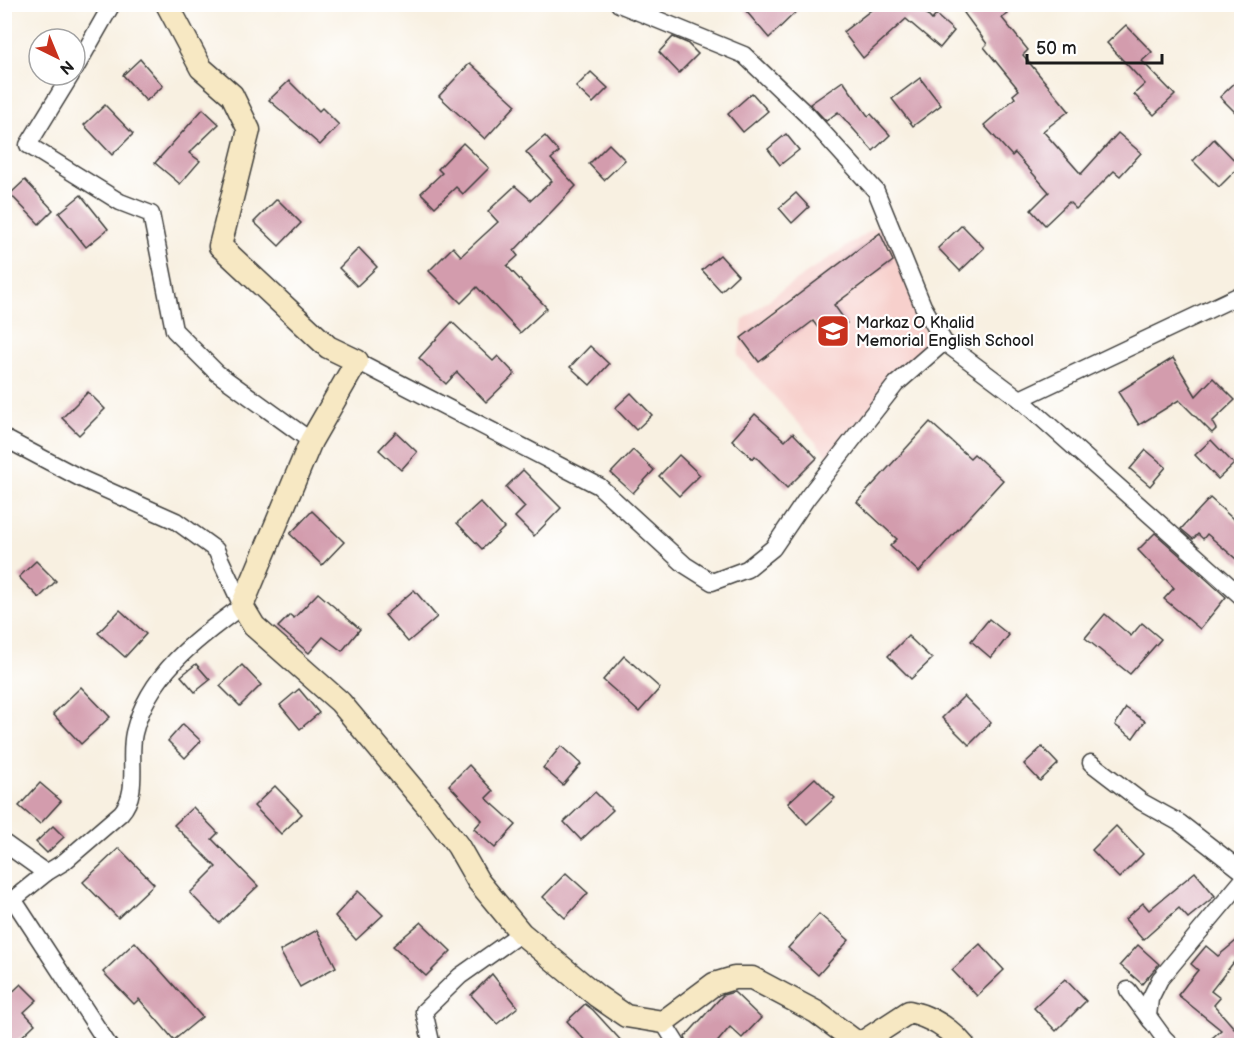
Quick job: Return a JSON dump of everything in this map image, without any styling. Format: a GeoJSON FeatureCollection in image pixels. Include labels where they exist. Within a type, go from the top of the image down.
{"type":"FeatureCollection","features":[{"type":"Feature","properties":{"kind":"main road"},"geometry":{"type":"LineString","coordinates":[[167,4],[201,68],[232,94],[249,130],[220,246],[328,347],[357,361],[311,441],[242,606],[254,626],[340,702],[429,808],[458,846],[478,881],[521,933],[597,996],[626,1016],[663,1022],[714,984],[734,978],[752,978],[816,1012],[857,1044],[909,1012],[928,1016],[956,1036],[964,1046]]}},
{"type":"Feature","properties":{"kind":"street"},"geometry":{"type":"LineString","coordinates":[[87,48],[112,4]]}},
{"type":"Feature","properties":{"kind":"street"},"geometry":{"type":"LineString","coordinates":[[619,4],[744,56],[807,115],[876,191],[923,306],[944,342],[1020,399],[1242,597]]}},
{"type":"Feature","properties":{"kind":"street"},"geometry":{"type":"LineString","coordinates":[[64,87],[28,145],[120,202],[151,214],[174,330],[217,373],[311,441]]}},
{"type":"Feature","properties":{"kind":"street"},"geometry":{"type":"LineString","coordinates":[[1020,399],[1242,294]]}},
{"type":"Feature","properties":{"kind":"street"},"geometry":{"type":"LineString","coordinates":[[357,361],[599,486],[685,565],[712,582],[747,569],[773,548],[807,498],[896,384],[944,342]]}},
{"type":"Feature","properties":{"kind":"street"},"geometry":{"type":"LineString","coordinates":[[4,438],[82,478],[176,521],[216,550],[242,606],[201,636],[162,674],[142,708],[134,735],[132,791],[128,805],[64,862],[9,902],[110,1046]]}},
{"type":"Feature","properties":{"kind":"street"},"geometry":{"type":"LineString","coordinates":[[1091,763],[1142,802],[1180,823],[1242,871]]}},
{"type":"Feature","properties":{"kind":"street"},"geometry":{"type":"LineString","coordinates":[[4,843],[46,873]]}},
{"type":"Feature","properties":{"kind":"street"},"geometry":{"type":"LineString","coordinates":[[1157,1029],[1148,1016],[1150,999],[1160,979],[1242,881]]}},
{"type":"Feature","properties":{"kind":"street"},"geometry":{"type":"LineString","coordinates":[[432,1046],[424,1011],[460,976],[521,933]]}},
{"type":"Feature","properties":{"kind":"street"},"geometry":{"type":"LineString","coordinates":[[1128,990],[1172,1046]]}},
{"type":"Feature","properties":{"kind":"street"},"geometry":{"type":"LineString","coordinates":[[663,1022],[678,1046]]}},
{"type":"Feature","properties":{"kind":"shaded area","name":"Markaz O Khalid Memorial English School"},"geometry":{"type":"Polygon","coordinates":[[[886,224],[928,341],[829,457],[738,356],[743,320],[783,289],[873,229],[886,224]]]}},
{"type":"Feature","properties":{"kind":"building"},"geometry":{"type":"Polygon","coordinates":[[[740,4],[804,4],[769,38],[740,4]]]}},
{"type":"Feature","properties":{"kind":"building"},"geometry":{"type":"Polygon","coordinates":[[[879,4],[921,4],[919,6],[932,20],[936,15],[954,31],[940,48],[906,19],[863,58],[843,32],[879,4]]]}},
{"type":"Feature","properties":{"kind":"building"},"geometry":{"type":"Polygon","coordinates":[[[976,4],[1002,4],[1008,14],[1002,18],[1028,50],[1023,55],[1069,111],[1043,131],[1081,174],[1118,133],[1141,153],[1120,176],[1114,171],[1076,209],[1069,202],[1045,225],[1031,210],[1049,192],[1015,153],[1012,156],[984,125],[1015,98],[1013,95],[1019,90],[984,47],[987,44],[964,13],[976,4]]]}},
{"type":"Feature","properties":{"kind":"building"},"geometry":{"type":"Polygon","coordinates":[[[1126,25],[1152,52],[1142,61],[1175,95],[1154,115],[1134,94],[1145,84],[1107,43],[1126,25]]]}},
{"type":"Feature","properties":{"kind":"building"},"geometry":{"type":"Polygon","coordinates":[[[673,37],[687,43],[698,54],[679,73],[659,52],[673,37]]]}},
{"type":"Feature","properties":{"kind":"building"},"geometry":{"type":"Polygon","coordinates":[[[140,59],[163,86],[146,101],[123,75],[140,59]]]}},
{"type":"Feature","properties":{"kind":"building"},"geometry":{"type":"Polygon","coordinates":[[[470,63],[516,105],[485,139],[439,96],[470,63]]]}},
{"type":"Feature","properties":{"kind":"building"},"geometry":{"type":"Polygon","coordinates":[[[591,72],[608,88],[593,103],[576,87],[591,72]]]}},
{"type":"Feature","properties":{"kind":"building"},"geometry":{"type":"Polygon","coordinates":[[[1242,76],[1242,119],[1220,97],[1242,76]]]}},
{"type":"Feature","properties":{"kind":"building"},"geometry":{"type":"Polygon","coordinates":[[[920,78],[941,105],[913,126],[892,99],[920,78]]]}},
{"type":"Feature","properties":{"kind":"building"},"geometry":{"type":"Polygon","coordinates":[[[289,81],[319,111],[322,108],[339,125],[320,145],[269,100],[289,81]]]}},
{"type":"Feature","properties":{"kind":"building"},"geometry":{"type":"Polygon","coordinates":[[[843,81],[868,116],[871,114],[890,135],[873,151],[838,112],[826,121],[810,104],[843,81]]]}},
{"type":"Feature","properties":{"kind":"building"},"geometry":{"type":"Polygon","coordinates":[[[752,93],[768,111],[743,132],[728,114],[752,93]]]}},
{"type":"Feature","properties":{"kind":"building"},"geometry":{"type":"Polygon","coordinates":[[[105,105],[133,134],[112,155],[84,125],[105,105]]]}},
{"type":"Feature","properties":{"kind":"building"},"geometry":{"type":"Polygon","coordinates":[[[203,109],[219,124],[189,153],[200,161],[180,184],[155,163],[203,109]]]}},
{"type":"Feature","properties":{"kind":"building"},"geometry":{"type":"Polygon","coordinates":[[[786,134],[799,150],[780,165],[768,149],[786,134]]]}},
{"type":"Feature","properties":{"kind":"building"},"geometry":{"type":"Polygon","coordinates":[[[545,136],[559,152],[551,159],[576,186],[514,251],[518,256],[507,266],[547,308],[520,333],[477,287],[461,303],[429,271],[453,247],[461,256],[498,222],[488,211],[515,186],[531,200],[552,181],[526,152],[545,136]]]}},
{"type":"Feature","properties":{"kind":"building"},"geometry":{"type":"Polygon","coordinates":[[[1214,139],[1240,166],[1219,187],[1193,161],[1214,139]]]}},
{"type":"Feature","properties":{"kind":"building"},"geometry":{"type":"Polygon","coordinates":[[[463,143],[489,168],[463,194],[456,187],[435,207],[421,193],[442,173],[438,169],[463,143]]]}},
{"type":"Feature","properties":{"kind":"building"},"geometry":{"type":"Polygon","coordinates":[[[609,144],[625,160],[604,180],[589,164],[609,144]]]}},
{"type":"Feature","properties":{"kind":"building"},"geometry":{"type":"Polygon","coordinates":[[[25,180],[53,210],[39,224],[10,194],[25,180]]]}},
{"type":"Feature","properties":{"kind":"building"},"geometry":{"type":"Polygon","coordinates":[[[796,193],[809,207],[792,223],[779,208],[796,193]]]}},
{"type":"Feature","properties":{"kind":"building"},"geometry":{"type":"Polygon","coordinates":[[[81,195],[108,229],[86,247],[59,213],[81,195]]]}},
{"type":"Feature","properties":{"kind":"building"},"geometry":{"type":"Polygon","coordinates":[[[277,199],[301,223],[279,246],[254,222],[277,199]]]}},
{"type":"Feature","properties":{"kind":"building"},"geometry":{"type":"Polygon","coordinates":[[[962,225],[984,248],[960,271],[938,248],[962,225]]]}},
{"type":"Feature","properties":{"kind":"building"},"geometry":{"type":"Polygon","coordinates":[[[880,233],[893,261],[834,305],[847,323],[826,339],[813,321],[759,362],[741,338],[880,233]]]}},
{"type":"Feature","properties":{"kind":"building"},"geometry":{"type":"Polygon","coordinates":[[[359,248],[377,267],[357,286],[339,268],[359,248]]]}},
{"type":"Feature","properties":{"kind":"building"},"geometry":{"type":"Polygon","coordinates":[[[720,255],[738,275],[721,291],[702,270],[720,255]]]}},
{"type":"Feature","properties":{"kind":"building"},"geometry":{"type":"Polygon","coordinates":[[[452,322],[493,361],[498,356],[515,374],[486,402],[457,372],[446,384],[419,358],[452,322]]]}},
{"type":"Feature","properties":{"kind":"building"},"geometry":{"type":"Polygon","coordinates":[[[590,346],[609,364],[590,385],[570,367],[590,346]]]}},
{"type":"Feature","properties":{"kind":"building"},"geometry":{"type":"Polygon","coordinates":[[[1173,358],[1196,396],[1213,378],[1235,400],[1212,422],[1216,429],[1212,433],[1179,400],[1139,425],[1118,392],[1173,358]]]}},
{"type":"Feature","properties":{"kind":"building"},"geometry":{"type":"Polygon","coordinates":[[[88,392],[105,409],[79,435],[62,418],[88,392]]]}},
{"type":"Feature","properties":{"kind":"building"},"geometry":{"type":"Polygon","coordinates":[[[631,393],[652,415],[636,430],[615,408],[631,393]]]}},
{"type":"Feature","properties":{"kind":"building"},"geometry":{"type":"Polygon","coordinates":[[[755,414],[785,441],[793,433],[817,458],[787,488],[755,456],[753,459],[732,440],[755,414]]]}},
{"type":"Feature","properties":{"kind":"building"},"geometry":{"type":"Polygon","coordinates":[[[930,422],[970,458],[974,454],[1003,480],[919,572],[890,546],[897,539],[857,502],[930,422]]]}},
{"type":"Feature","properties":{"kind":"building"},"geometry":{"type":"Polygon","coordinates":[[[396,432],[417,452],[401,470],[379,450],[396,432]]]}},
{"type":"Feature","properties":{"kind":"building"},"geometry":{"type":"Polygon","coordinates":[[[1211,440],[1234,464],[1218,479],[1195,455],[1211,440]]]}},
{"type":"Feature","properties":{"kind":"building"},"geometry":{"type":"Polygon","coordinates":[[[633,450],[654,470],[633,493],[611,473],[633,450]]]}},
{"type":"Feature","properties":{"kind":"building"},"geometry":{"type":"Polygon","coordinates":[[[1146,450],[1166,467],[1150,486],[1130,469],[1146,450]]]}},
{"type":"Feature","properties":{"kind":"building"},"geometry":{"type":"Polygon","coordinates":[[[679,455],[700,475],[679,496],[659,476],[679,455]]]}},
{"type":"Feature","properties":{"kind":"building"},"geometry":{"type":"Polygon","coordinates":[[[523,470],[561,508],[534,536],[515,517],[525,507],[506,487],[523,470]]]}},
{"type":"Feature","properties":{"kind":"building"},"geometry":{"type":"Polygon","coordinates":[[[1210,498],[1242,527],[1242,564],[1207,534],[1203,539],[1198,534],[1193,539],[1181,529],[1210,498]]]}},
{"type":"Feature","properties":{"kind":"building"},"geometry":{"type":"Polygon","coordinates":[[[480,502],[504,528],[482,549],[457,523],[480,502]]]}},
{"type":"Feature","properties":{"kind":"building"},"geometry":{"type":"Polygon","coordinates":[[[312,511],[344,542],[322,565],[290,534],[312,511]]]}},
{"type":"Feature","properties":{"kind":"building"},"geometry":{"type":"Polygon","coordinates":[[[1155,533],[1226,597],[1200,629],[1164,599],[1174,588],[1138,550],[1155,533]]]}},
{"type":"Feature","properties":{"kind":"building"},"geometry":{"type":"Polygon","coordinates":[[[36,561],[56,581],[39,598],[19,577],[36,561]]]}},
{"type":"Feature","properties":{"kind":"building"},"geometry":{"type":"Polygon","coordinates":[[[414,590],[437,617],[408,642],[385,615],[414,590]]]}},
{"type":"Feature","properties":{"kind":"building"},"geometry":{"type":"Polygon","coordinates":[[[318,593],[360,629],[342,651],[323,637],[309,653],[278,627],[290,615],[294,618],[318,593]]]}},
{"type":"Feature","properties":{"kind":"building"},"geometry":{"type":"Polygon","coordinates":[[[120,610],[146,634],[125,657],[98,633],[120,610]]]}},
{"type":"Feature","properties":{"kind":"building"},"geometry":{"type":"Polygon","coordinates":[[[1105,614],[1131,636],[1142,623],[1161,639],[1130,674],[1085,638],[1105,614]]]}},
{"type":"Feature","properties":{"kind":"building"},"geometry":{"type":"Polygon","coordinates":[[[989,619],[1009,635],[991,658],[971,641],[989,619]]]}},
{"type":"Feature","properties":{"kind":"building"},"geometry":{"type":"Polygon","coordinates":[[[908,636],[932,659],[911,679],[888,656],[908,636]]]}},
{"type":"Feature","properties":{"kind":"building"},"geometry":{"type":"Polygon","coordinates":[[[624,656],[660,688],[639,712],[603,680],[624,656]]]}},
{"type":"Feature","properties":{"kind":"building"},"geometry":{"type":"Polygon","coordinates":[[[196,664],[210,680],[195,692],[181,676],[196,664]]]}},
{"type":"Feature","properties":{"kind":"building"},"geometry":{"type":"Polygon","coordinates":[[[242,665],[261,685],[240,706],[220,686],[242,665]]]}},
{"type":"Feature","properties":{"kind":"building"},"geometry":{"type":"Polygon","coordinates":[[[81,687],[110,717],[81,744],[53,714],[81,687]]]}},
{"type":"Feature","properties":{"kind":"building"},"geometry":{"type":"Polygon","coordinates":[[[299,689],[319,713],[300,729],[280,705],[299,689]]]}},
{"type":"Feature","properties":{"kind":"building"},"geometry":{"type":"Polygon","coordinates":[[[964,696],[991,723],[969,745],[942,718],[964,696]]]}},
{"type":"Feature","properties":{"kind":"building"},"geometry":{"type":"Polygon","coordinates":[[[1126,708],[1145,721],[1133,738],[1115,725],[1126,708]]]}},
{"type":"Feature","properties":{"kind":"building"},"geometry":{"type":"Polygon","coordinates":[[[183,724],[201,741],[185,758],[168,741],[183,724]]]}},
{"type":"Feature","properties":{"kind":"building"},"geometry":{"type":"Polygon","coordinates":[[[561,746],[581,764],[563,785],[543,768],[561,746]]]}},
{"type":"Feature","properties":{"kind":"building"},"geometry":{"type":"Polygon","coordinates":[[[1042,747],[1058,764],[1040,781],[1024,764],[1042,747]]]}},
{"type":"Feature","properties":{"kind":"building"},"geometry":{"type":"Polygon","coordinates":[[[469,765],[493,791],[486,798],[516,825],[495,848],[474,829],[482,820],[449,785],[469,765]]]}},
{"type":"Feature","properties":{"kind":"building"},"geometry":{"type":"Polygon","coordinates":[[[815,778],[835,798],[807,824],[788,803],[815,778]]]}},
{"type":"Feature","properties":{"kind":"building"},"geometry":{"type":"Polygon","coordinates":[[[40,783],[61,801],[40,824],[19,806],[40,783]]]}},
{"type":"Feature","properties":{"kind":"building"},"geometry":{"type":"Polygon","coordinates":[[[275,786],[302,814],[281,834],[254,806],[275,786]]]}},
{"type":"Feature","properties":{"kind":"building"},"geometry":{"type":"Polygon","coordinates":[[[595,792],[613,810],[581,840],[564,822],[595,792]]]}},
{"type":"Feature","properties":{"kind":"building"},"geometry":{"type":"Polygon","coordinates":[[[193,807],[218,833],[212,839],[258,886],[219,923],[190,893],[216,867],[174,825],[193,807]]]}},
{"type":"Feature","properties":{"kind":"building"},"geometry":{"type":"Polygon","coordinates":[[[53,826],[64,837],[47,853],[36,842],[53,826]]]}},
{"type":"Feature","properties":{"kind":"building"},"geometry":{"type":"Polygon","coordinates":[[[1116,826],[1143,854],[1119,878],[1092,850],[1116,826]]]}},
{"type":"Feature","properties":{"kind":"building"},"geometry":{"type":"Polygon","coordinates":[[[119,848],[154,884],[118,918],[83,882],[119,848]]]}},
{"type":"Feature","properties":{"kind":"building"},"geometry":{"type":"Polygon","coordinates":[[[1195,872],[1215,896],[1188,918],[1179,908],[1143,940],[1125,919],[1143,903],[1149,910],[1195,872]]]}},
{"type":"Feature","properties":{"kind":"building"},"geometry":{"type":"Polygon","coordinates":[[[566,873],[588,893],[565,918],[543,897],[566,873]]]}},
{"type":"Feature","properties":{"kind":"building"},"geometry":{"type":"Polygon","coordinates":[[[358,891],[383,915],[356,940],[335,916],[358,891]]]}},
{"type":"Feature","properties":{"kind":"building"},"geometry":{"type":"Polygon","coordinates":[[[819,914],[849,940],[818,975],[788,948],[819,914]]]}},
{"type":"Feature","properties":{"kind":"building"},"geometry":{"type":"Polygon","coordinates":[[[421,922],[451,951],[426,976],[393,946],[421,922]]]}},
{"type":"Feature","properties":{"kind":"building"},"geometry":{"type":"Polygon","coordinates":[[[317,930],[336,967],[300,987],[280,951],[317,930]]]}},
{"type":"Feature","properties":{"kind":"building"},"geometry":{"type":"Polygon","coordinates":[[[1242,936],[1242,971],[1234,962],[1211,991],[1220,998],[1214,1005],[1242,1037],[1242,1046],[1203,1046],[1221,1030],[1178,995],[1198,970],[1191,964],[1206,946],[1218,956],[1242,936]]]}},
{"type":"Feature","properties":{"kind":"building"},"geometry":{"type":"Polygon","coordinates":[[[135,942],[202,1017],[174,1040],[139,999],[134,1004],[103,972],[135,942]]]}},
{"type":"Feature","properties":{"kind":"building"},"geometry":{"type":"Polygon","coordinates":[[[980,944],[1004,970],[977,996],[952,970],[980,944]]]}},
{"type":"Feature","properties":{"kind":"building"},"geometry":{"type":"Polygon","coordinates":[[[1138,945],[1159,964],[1142,984],[1120,965],[1138,945]]]}},
{"type":"Feature","properties":{"kind":"building"},"geometry":{"type":"Polygon","coordinates":[[[492,974],[518,1007],[497,1024],[471,995],[492,974]]]}},
{"type":"Feature","properties":{"kind":"building"},"geometry":{"type":"Polygon","coordinates":[[[1065,979],[1086,1001],[1056,1031],[1034,1008],[1065,979]]]}},
{"type":"Feature","properties":{"kind":"building"},"geometry":{"type":"Polygon","coordinates":[[[21,984],[37,1000],[24,1012],[35,1024],[12,1046],[4,1046],[4,1000],[21,984]]]}},
{"type":"Feature","properties":{"kind":"building"},"geometry":{"type":"Polygon","coordinates":[[[734,992],[761,1018],[742,1038],[730,1027],[714,1046],[688,1046],[685,1037],[723,995],[734,992]]]}},
{"type":"Feature","properties":{"kind":"building"},"geometry":{"type":"Polygon","coordinates":[[[585,1004],[626,1046],[590,1046],[567,1021],[585,1004]]]}},
{"type":"Feature","properties":{"kind":"place","name":"Markaz O Khalid Memorial English School"},"geometry":{"type":"Point","coordinates":[833,331]}}]}
